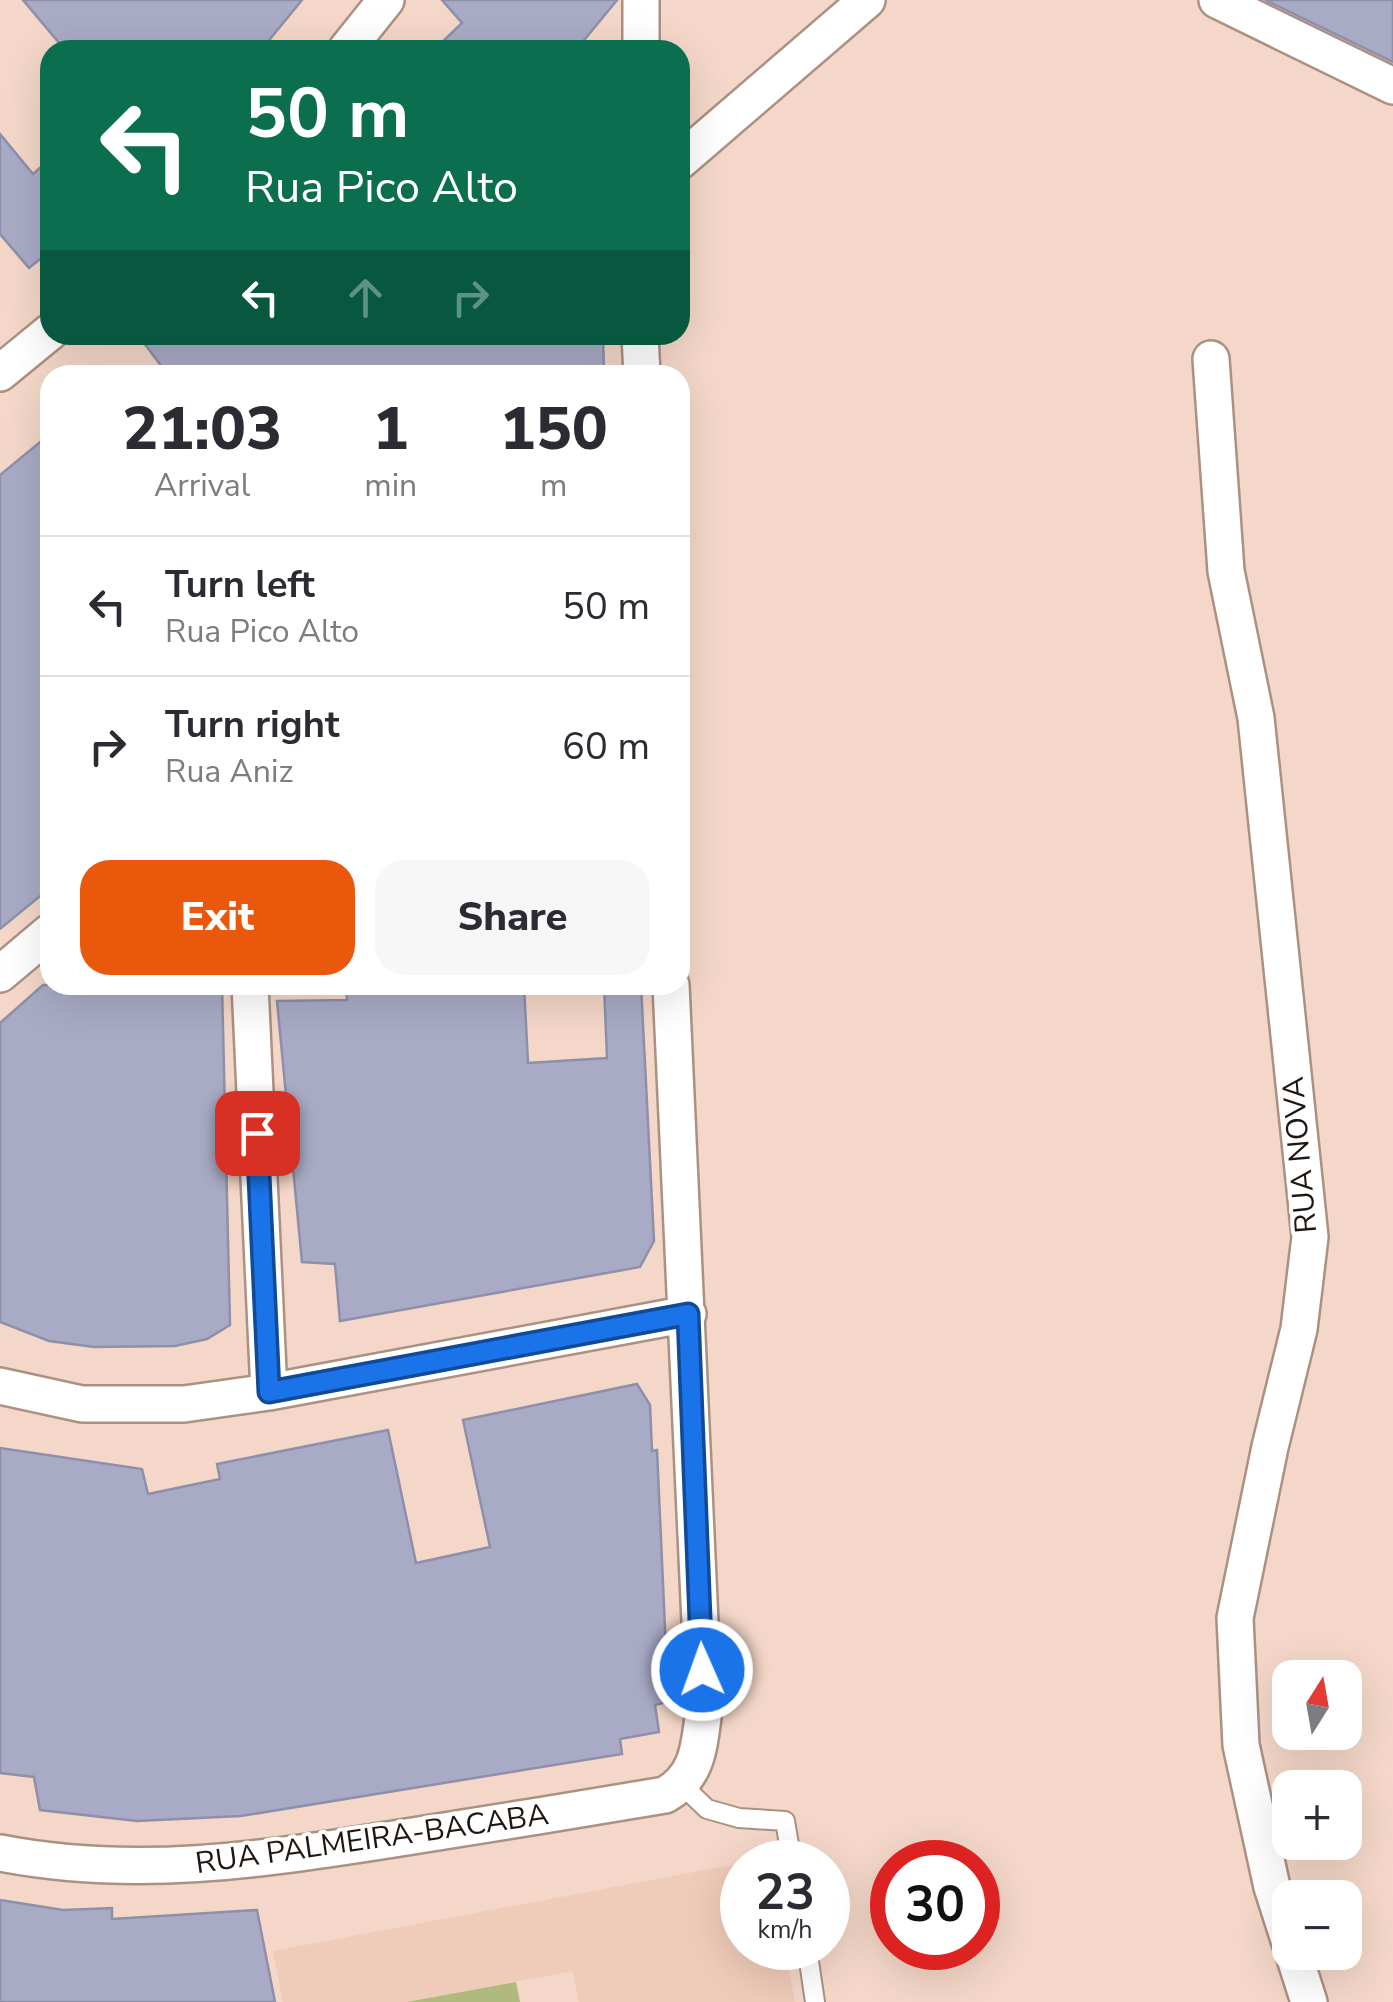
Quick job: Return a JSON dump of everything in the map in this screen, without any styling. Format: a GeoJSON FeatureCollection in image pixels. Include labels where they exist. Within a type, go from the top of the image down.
{"type":"FeatureCollection","features":[{"type":"Feature","properties":{"kind":"street"},"geometry":{"type":"LineString","coordinates":[[354,40],[386,0]]}},
{"type":"Feature","properties":{"kind":"street"},"geometry":{"type":"LineString","coordinates":[[641,0],[641,40]]}},
{"type":"Feature","properties":{"kind":"street"},"geometry":{"type":"LineString","coordinates":[[690,152],[868,0]]}},
{"type":"Feature","properties":{"kind":"street"},"geometry":{"type":"LineString","coordinates":[[1217,0],[1393,86]]}},
{"type":"Feature","properties":{"kind":"street"},"geometry":{"type":"LineString","coordinates":[[0,373],[40,340]]}},
{"type":"Feature","properties":{"kind":"street","name":"RUA NOVA"},"geometry":{"type":"LineString","coordinates":[[1211,359],[1226,571],[1256,718],[1310,1238],[1300,1330],[1270,1447],[1234,1618],[1241,1745],[1272,1887]]}},
{"type":"Feature","properties":{"kind":"street"},"geometry":{"type":"LineString","coordinates":[[0,974],[40,940]]}},
{"type":"Feature","properties":{"kind":"street"},"geometry":{"type":"LineString","coordinates":[[250,995],[269,1392]]}},
{"type":"Feature","properties":{"kind":"street"},"geometry":{"type":"LineString","coordinates":[[672,995],[704,1710],[696,1766],[682,1786]]}},
{"type":"Feature","properties":{"kind":"street"},"geometry":{"type":"LineString","coordinates":[[0,1386],[82,1404],[184,1404],[269,1392],[688,1314]]}},
{"type":"Feature","properties":{"kind":"street","name":"RUA PALMEIRA-BACABA"},"geometry":{"type":"LineString","coordinates":[[0,1853],[57,1864],[152,1867],[246,1860],[665,1795],[682,1786]]}},
{"type":"Feature","properties":{"kind":"street"},"geometry":{"type":"LineString","coordinates":[[1299,1970],[1309,2002]]}},
{"type":"Feature","properties":{"kind":"lane"},"geometry":{"type":"LineString","coordinates":[[682,1786],[707,1809],[739,1818],[785,1821],[788,1840]]}},
{"type":"Feature","properties":{"kind":"lane"},"geometry":{"type":"LineString","coordinates":[[810,1970],[815,2002]]}},
{"type":"Feature","properties":{"kind":"shaded area"},"geometry":{"type":"Polygon","coordinates":[[[720,1867],[720,1970],[789,1970],[795,2002],[579,2002],[573,1971],[407,2002],[283,2002],[273,1951],[720,1867]]]}},
{"type":"Feature","properties":{"kind":"green space"},"geometry":{"type":"Polygon","coordinates":[[[516,1982],[520,2002],[407,2002],[516,1982]]]}},
{"type":"Feature","properties":{"kind":"building"},"geometry":{"type":"Polygon","coordinates":[[[23,0],[302,0],[269,40],[57,40],[23,0]]]}},
{"type":"Feature","properties":{"kind":"building"},"geometry":{"type":"Polygon","coordinates":[[[442,0],[617,0],[584,40],[444,40],[462,23],[442,0]]]}},
{"type":"Feature","properties":{"kind":"building"},"geometry":{"type":"Polygon","coordinates":[[[1265,0],[1393,0],[1393,62],[1265,0]]]}},
{"type":"Feature","properties":{"kind":"building"},"geometry":{"type":"Polygon","coordinates":[[[0,134],[33,174],[40,168],[40,259],[29,268],[0,234],[0,134]]]}},
{"type":"Feature","properties":{"kind":"building"},"geometry":{"type":"Polygon","coordinates":[[[146,345],[603,345],[604,365],[160,365],[146,345]]]}},
{"type":"Feature","properties":{"kind":"building"},"geometry":{"type":"Polygon","coordinates":[[[40,442],[40,896],[0,929],[0,475],[40,442]]]}},
{"type":"Feature","properties":{"kind":"building"},"geometry":{"type":"Polygon","coordinates":[[[40,988],[40,995],[222,995],[230,1325],[207,1339],[175,1346],[94,1347],[49,1341],[0,1322],[0,1023],[40,988]]]}},
{"type":"Feature","properties":{"kind":"building"},"geometry":{"type":"Polygon","coordinates":[[[347,995],[525,995],[528,1063],[607,1058],[604,995],[642,995],[654,1241],[640,1267],[340,1321],[335,1264],[302,1262],[277,1001],[347,1000],[347,995]]]}},
{"type":"Feature","properties":{"kind":"building"},"geometry":{"type":"Polygon","coordinates":[[[637,1384],[650,1405],[652,1451],[657,1450],[667,1673],[667,1702],[655,1705],[659,1732],[620,1739],[622,1754],[241,1816],[137,1821],[40,1810],[34,1777],[0,1773],[0,1448],[142,1469],[148,1494],[220,1479],[217,1464],[388,1430],[416,1563],[490,1547],[463,1420],[637,1384]]]}},
{"type":"Feature","properties":{"kind":"building"},"geometry":{"type":"Polygon","coordinates":[[[0,1900],[63,1910],[112,1908],[112,1919],[257,1910],[275,2002],[0,2002],[0,1900]]]}},
{"type":"Feature","properties":{"kind":"route"},"geometry":{"type":"LineString","coordinates":[[257,1133],[269,1392],[688,1314],[702,1670]]}}]}
